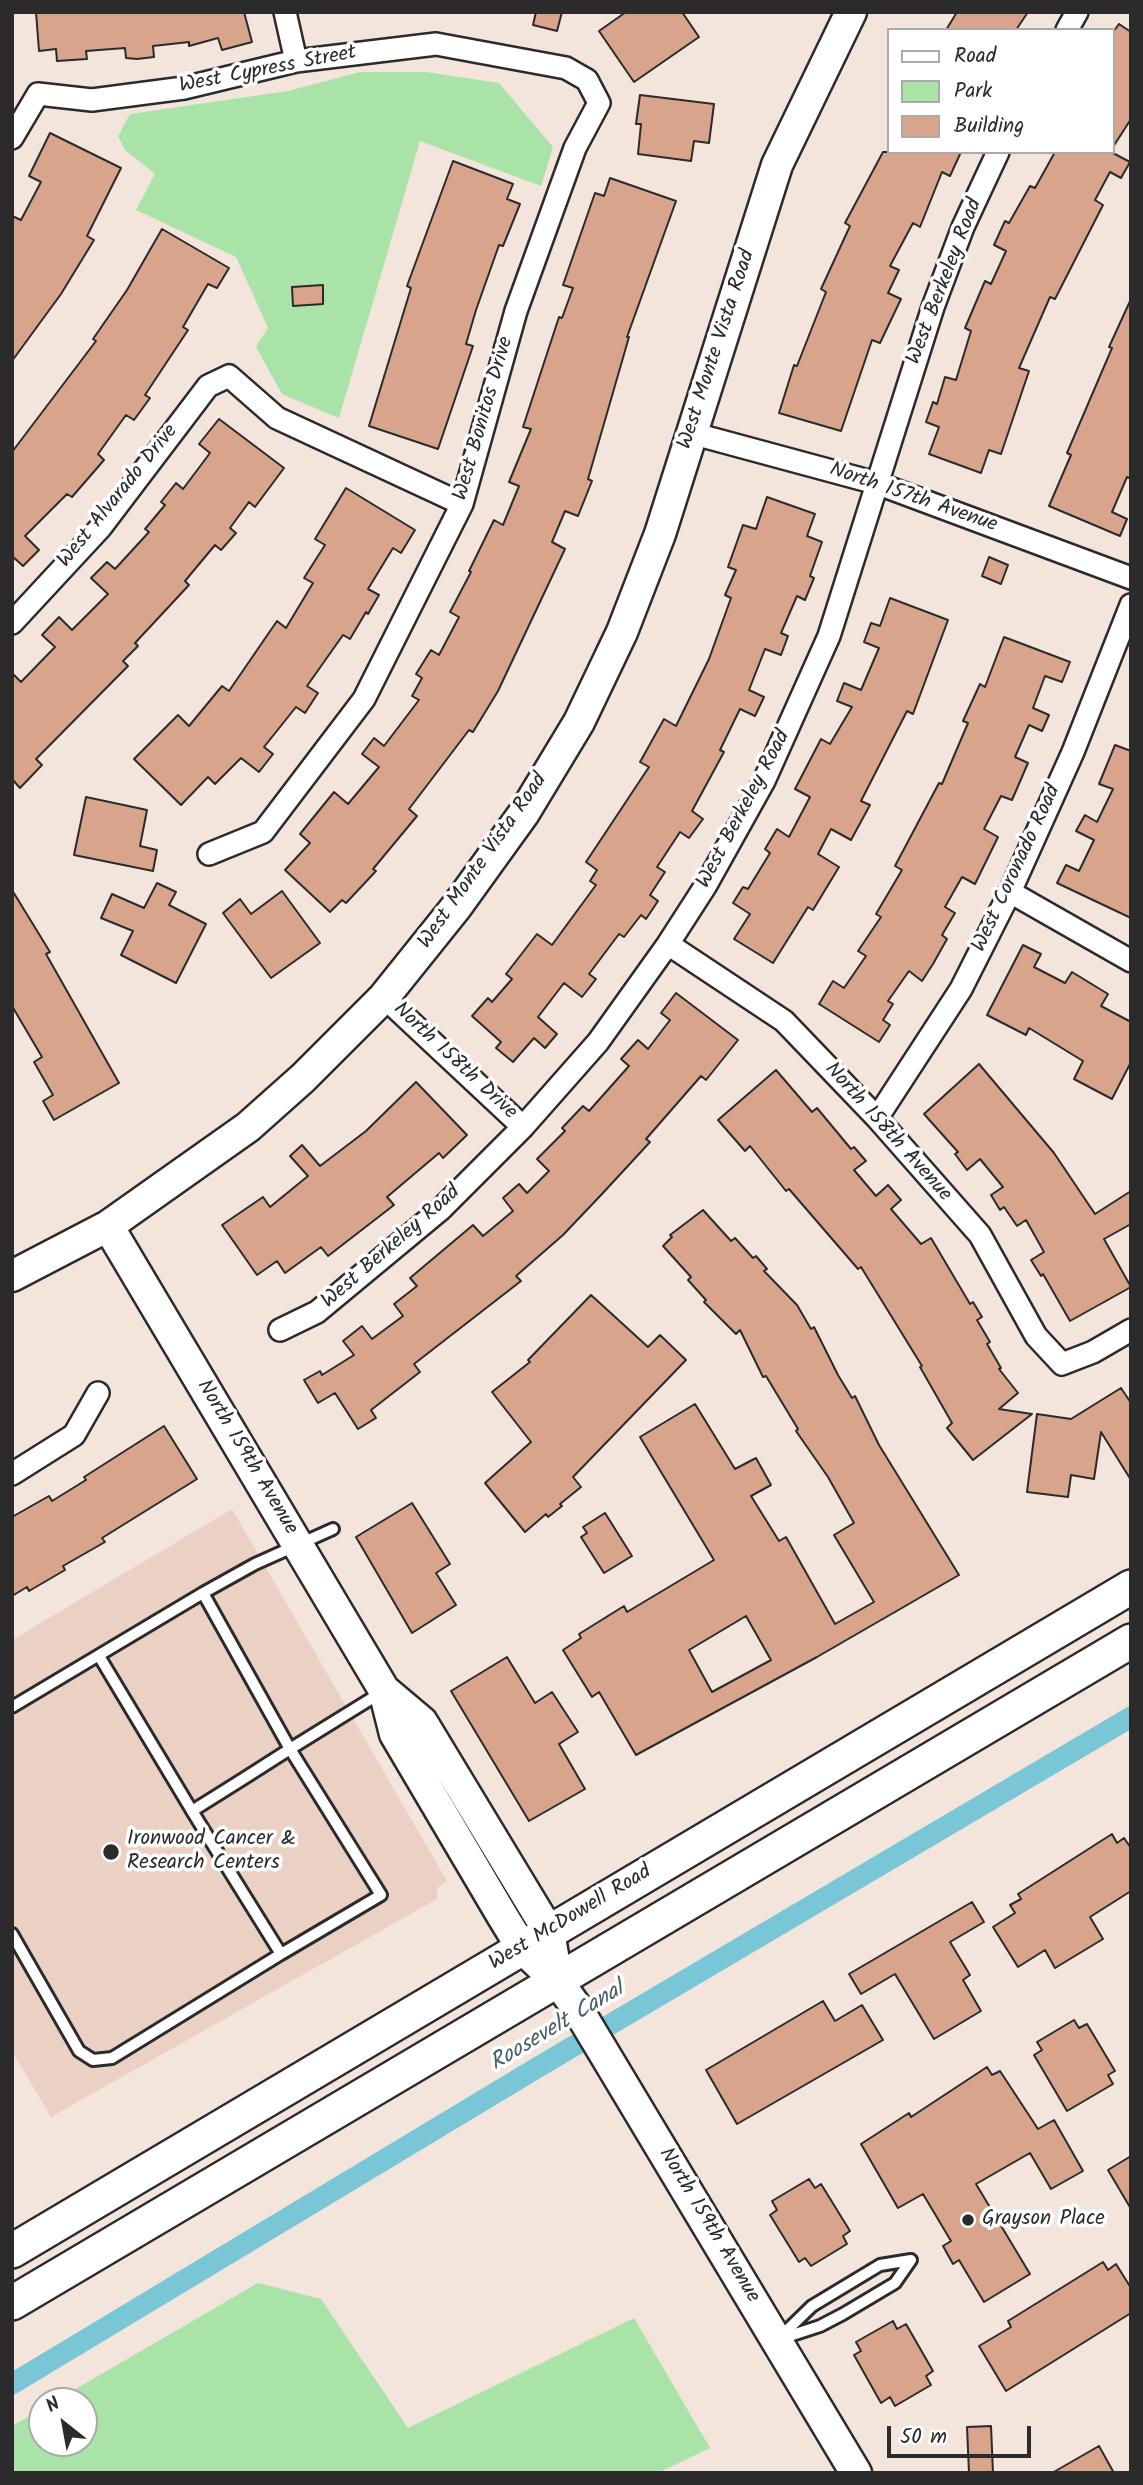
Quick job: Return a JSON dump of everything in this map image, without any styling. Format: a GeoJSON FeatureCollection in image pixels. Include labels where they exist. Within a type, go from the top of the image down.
{"type":"FeatureCollection","features":[{"type":"Feature","properties":{"kind":"main road","name":"West McDowell Road"},"geometry":{"type":"LineString","coordinates":[[12,2251],[1131,1587]]}},
{"type":"Feature","properties":{"kind":"main road"},"geometry":{"type":"LineString","coordinates":[[12,2303],[1131,1641]]}},
{"type":"Feature","properties":{"kind":"street"},"geometry":{"type":"LineString","coordinates":[[285,12],[296,61]]}},
{"type":"Feature","properties":{"kind":"street"},"geometry":{"type":"LineString","coordinates":[[1068,28],[1077,12]]}},
{"type":"Feature","properties":{"kind":"street","name":"West Monte Vista Road"},"geometry":{"type":"LineString","coordinates":[[12,1276],[108,1226],[248,1127],[303,1078],[384,997],[457,906],[517,824],[579,722],[622,632],[660,534],[777,165],[845,14]]}},
{"type":"Feature","properties":{"kind":"street","name":"West Cypress Street"},"geometry":{"type":"LineString","coordinates":[[12,138],[38,94],[92,100],[184,88],[296,61],[436,44],[566,68],[587,80]]}},
{"type":"Feature","properties":{"kind":"street","name":"West Bonitos Drive"},"geometry":{"type":"LineString","coordinates":[[209,854],[263,832],[364,699],[462,504],[516,311],[575,148],[599,103],[587,80]]}},
{"type":"Feature","properties":{"kind":"street","name":"West Berkeley Road"},"geometry":{"type":"LineString","coordinates":[[280,1330],[317,1312],[419,1227],[523,1127],[598,1042],[668,944],[751,804],[796,714],[830,636],[933,307],[963,227],[997,154]]}},
{"type":"Feature","properties":{"kind":"street","name":"West Alvarado Drive"},"geometry":{"type":"LineString","coordinates":[[12,623],[102,527],[208,386],[229,376],[277,418],[462,504]]}},
{"type":"Feature","properties":{"kind":"street","name":"North 157th Avenue"},"geometry":{"type":"LineString","coordinates":[[691,433],[876,483],[1131,578]]}},
{"type":"Feature","properties":{"kind":"street","name":"West Coronado Road"},"geometry":{"type":"LineString","coordinates":[[877,1118],[961,989],[1010,892],[1073,752],[1131,605]]}},
{"type":"Feature","properties":{"kind":"street"},"geometry":{"type":"LineString","coordinates":[[1010,892],[1131,961]]}},
{"type":"Feature","properties":{"kind":"street","name":"North 158th Avenue"},"geometry":{"type":"LineString","coordinates":[[668,944],[784,1021],[877,1118],[980,1235],[1036,1336],[1062,1364],[1093,1352],[1131,1330]]}},
{"type":"Feature","properties":{"kind":"street","name":"North 158th Drive"},"geometry":{"type":"LineString","coordinates":[[384,997],[523,1127]]}},
{"type":"Feature","properties":{"kind":"street","name":"North 159th Avenue"},"geometry":{"type":"LineString","coordinates":[[108,1226],[384,1690],[422,1722],[558,1982],[583,2017],[856,2473]]}},
{"type":"Feature","properties":{"kind":"street"},"geometry":{"type":"LineString","coordinates":[[12,1474],[75,1435],[98,1393]]}},
{"type":"Feature","properties":{"kind":"lane"},"geometry":{"type":"LineString","coordinates":[[12,1707],[203,1593],[333,1529]]}},
{"type":"Feature","properties":{"kind":"lane"},"geometry":{"type":"LineString","coordinates":[[12,1934],[79,2051],[93,2060],[112,2058],[380,1895],[290,1749],[203,1593]]}},
{"type":"Feature","properties":{"kind":"lane"},"geometry":{"type":"LineString","coordinates":[[99,1656],[281,1954]]}},
{"type":"Feature","properties":{"kind":"lane"},"geometry":{"type":"LineString","coordinates":[[192,1811],[384,1690]]}},
{"type":"Feature","properties":{"kind":"lane"},"geometry":{"type":"LineString","coordinates":[[911,2260],[895,2283],[820,2326],[777,2340],[812,2306],[880,2264],[911,2260]]}},
{"type":"Feature","properties":{"kind":"shaded area"},"geometry":{"type":"Polygon","coordinates":[[[232,1509],[447,1881],[437,1888],[437,1899],[51,2117],[12,2051],[12,1640],[232,1509]]]}},
{"type":"Feature","properties":{"kind":"green space"},"geometry":{"type":"Polygon","coordinates":[[[360,72],[426,72],[499,83],[553,147],[541,186],[420,141],[339,418],[282,394],[256,347],[268,328],[236,257],[136,210],[155,174],[125,150],[118,136],[130,114],[288,91],[360,72]]]}},
{"type":"Feature","properties":{"kind":"green space"},"geometry":{"type":"Polygon","coordinates":[[[258,2283],[321,2299],[408,2428],[634,2318],[710,2448],[658,2473],[12,2473],[12,2426],[28,2417],[28,2457],[98,2457],[98,2387],[79,2387],[258,2283]]]}},
{"type":"Feature","properties":{"kind":"building"},"geometry":{"type":"Polygon","coordinates":[[[36,12],[244,12],[252,42],[222,50],[218,38],[189,46],[189,42],[153,46],[154,57],[126,58],[125,48],[86,51],[87,59],[57,61],[56,49],[39,51],[36,12]]]}},
{"type":"Feature","properties":{"kind":"building"},"geometry":{"type":"Polygon","coordinates":[[[536,12],[562,12],[557,31],[533,25],[536,12]]]}},
{"type":"Feature","properties":{"kind":"building"},"geometry":{"type":"Polygon","coordinates":[[[626,12],[682,12],[699,37],[634,82],[599,31],[626,12]]]}},
{"type":"Feature","properties":{"kind":"building"},"geometry":{"type":"Polygon","coordinates":[[[957,12],[1028,12],[1017,28],[947,28],[957,12]]]}},
{"type":"Feature","properties":{"kind":"building"},"geometry":{"type":"Polygon","coordinates":[[[1119,24],[1131,32],[1131,119],[1115,144],[1115,29],[1119,24]]]}},
{"type":"Feature","properties":{"kind":"building"},"geometry":{"type":"Polygon","coordinates":[[[640,95],[714,104],[709,143],[694,141],[691,161],[638,154],[641,124],[636,124],[640,95]]]}},
{"type":"Feature","properties":{"kind":"building"},"geometry":{"type":"Polygon","coordinates":[[[50,133],[121,168],[87,236],[94,240],[61,294],[12,361],[12,216],[21,220],[41,182],[29,176],[50,133]]]}},
{"type":"Feature","properties":{"kind":"building"},"geometry":{"type":"Polygon","coordinates":[[[883,152],[960,154],[950,176],[942,172],[920,227],[913,223],[890,266],[899,270],[888,293],[901,299],[880,343],[872,340],[841,431],[779,413],[794,365],[797,366],[826,292],[821,289],[850,226],[845,223],[883,152]]]}},
{"type":"Feature","properties":{"kind":"building"},"geometry":{"type":"Polygon","coordinates":[[[1054,154],[1115,154],[1130,162],[1121,178],[1110,172],[1095,200],[1103,205],[1055,299],[1050,297],[1019,368],[1029,371],[1001,454],[989,450],[981,473],[929,454],[939,427],[926,422],[933,402],[937,404],[945,377],[956,380],[971,331],[965,328],[985,281],[991,284],[1006,251],[994,245],[1005,221],[1009,223],[1030,186],[1035,188],[1054,154]]]}},
{"type":"Feature","properties":{"kind":"building"},"geometry":{"type":"Polygon","coordinates":[[[453,161],[513,184],[507,199],[520,204],[503,246],[499,245],[476,310],[466,344],[473,346],[438,449],[369,426],[411,288],[407,286],[453,161]]]}},
{"type":"Feature","properties":{"kind":"building"},"geometry":{"type":"Polygon","coordinates":[[[610,178],[676,201],[627,337],[588,479],[592,481],[578,516],[565,511],[552,542],[565,549],[498,691],[473,732],[469,730],[409,809],[417,816],[373,869],[376,871],[346,903],[342,900],[330,912],[285,870],[310,843],[300,834],[334,792],[348,804],[379,767],[362,754],[374,738],[384,746],[419,700],[412,696],[422,678],[416,674],[431,650],[439,655],[459,617],[450,612],[494,520],[503,525],[519,486],[509,482],[531,429],[523,427],[559,317],[562,318],[573,288],[563,285],[595,193],[604,196],[610,178]]]}},
{"type":"Feature","properties":{"kind":"building"},"geometry":{"type":"Polygon","coordinates":[[[162,229],[229,268],[217,288],[208,284],[183,327],[188,330],[145,395],[150,398],[134,420],[126,415],[98,454],[104,460],[72,497],[67,494],[25,536],[39,550],[23,566],[12,556],[12,452],[96,341],[93,339],[127,290],[162,229]]]}},
{"type":"Feature","properties":{"kind":"building"},"geometry":{"type":"Polygon","coordinates":[[[323,285],[323,304],[293,306],[292,287],[323,285]]]}},
{"type":"Feature","properties":{"kind":"building"},"geometry":{"type":"Polygon","coordinates":[[[1131,299],[1131,479],[1127,477],[1112,512],[1127,519],[1120,536],[1049,506],[1071,455],[1067,453],[1131,299]]]}},
{"type":"Feature","properties":{"kind":"building"},"geometry":{"type":"Polygon","coordinates":[[[219,419],[284,468],[255,507],[249,502],[230,528],[236,533],[221,550],[215,545],[185,581],[189,585],[135,643],[138,646],[123,661],[128,666],[36,759],[42,765],[20,788],[12,779],[12,673],[21,682],[55,647],[42,635],[59,617],[72,630],[108,594],[91,578],[107,562],[115,569],[149,532],[145,529],[165,505],[161,502],[176,483],[183,489],[210,453],[199,444],[219,419]]]}},
{"type":"Feature","properties":{"kind":"building"},"geometry":{"type":"Polygon","coordinates":[[[346,488],[415,530],[401,553],[393,548],[368,589],[379,595],[368,614],[366,612],[350,639],[343,635],[307,686],[318,693],[305,713],[296,707],[264,747],[273,754],[259,772],[241,758],[215,784],[208,777],[181,805],[134,759],[178,715],[189,726],[222,686],[229,691],[277,621],[286,628],[313,583],[304,578],[325,545],[315,539],[346,488]]]}},
{"type":"Feature","properties":{"kind":"building"},"geometry":{"type":"Polygon","coordinates":[[[767,497],[815,514],[807,536],[822,542],[810,576],[814,578],[805,600],[797,596],[781,633],[788,636],[781,655],[765,649],[749,690],[764,697],[755,716],[740,709],[720,750],[724,752],[692,811],[703,819],[689,838],[680,832],[657,867],[665,872],[650,895],[658,901],[646,919],[641,915],[624,937],[619,934],[589,974],[596,979],[582,997],[564,983],[538,1017],[557,1034],[545,1048],[534,1038],[513,1062],[496,1048],[501,1042],[472,1016],[488,998],[492,1002],[512,979],[506,974],[537,934],[552,945],[596,885],[590,881],[597,870],[586,862],[649,767],[640,762],[664,719],[676,726],[709,659],[731,598],[725,595],[736,570],[728,567],[743,525],[756,529],[767,497]]]}},
{"type":"Feature","properties":{"kind":"building"},"geometry":{"type":"Polygon","coordinates":[[[989,557],[1008,565],[1001,584],[982,576],[989,557]]]}},
{"type":"Feature","properties":{"kind":"building"},"geometry":{"type":"Polygon","coordinates":[[[890,598],[948,620],[913,714],[907,711],[861,801],[870,805],[851,840],[831,829],[818,854],[839,867],[813,910],[808,907],[773,963],[734,939],[750,914],[733,903],[743,887],[748,889],[770,853],[765,849],[777,829],[789,837],[810,797],[795,789],[821,739],[830,744],[852,707],[837,701],[844,683],[861,690],[879,648],[864,642],[871,623],[880,626],[890,598]]]}},
{"type":"Feature","properties":{"kind":"building"},"geometry":{"type":"Polygon","coordinates":[[[1004,637],[1070,662],[1062,682],[1045,676],[1033,708],[1049,715],[1042,731],[1029,725],[1015,757],[1028,763],[1012,800],[1001,796],[984,829],[998,837],[975,884],[962,877],[945,907],[955,913],[942,935],[947,939],[922,981],[909,971],[888,1001],[893,1004],[883,1020],[890,1025],[879,1042],[819,1004],[833,981],[844,988],[866,956],[858,951],[881,917],[876,914],[902,870],[895,866],[939,783],[942,784],[968,723],[963,721],[980,684],[985,687],[1004,637]]]}},
{"type":"Feature","properties":{"kind":"building"},"geometry":{"type":"Polygon","coordinates":[[[1115,745],[1131,751],[1131,918],[1057,883],[1066,865],[1079,871],[1094,840],[1076,831],[1085,815],[1097,822],[1113,789],[1099,784],[1115,745]]]}},
{"type":"Feature","properties":{"kind":"building"},"geometry":{"type":"Polygon","coordinates":[[[86,797],[147,810],[140,846],[157,850],[153,871],[74,855],[86,797]]]}},
{"type":"Feature","properties":{"kind":"building"},"geometry":{"type":"Polygon","coordinates":[[[157,883],[176,892],[169,905],[206,924],[176,983],[121,955],[133,931],[101,918],[112,894],[144,908],[157,883]]]}},
{"type":"Feature","properties":{"kind":"building"},"geometry":{"type":"Polygon","coordinates":[[[12,890],[50,952],[46,954],[119,1083],[54,1120],[43,1101],[53,1095],[34,1062],[42,1057],[12,1006],[12,890]]]}},
{"type":"Feature","properties":{"kind":"building"},"geometry":{"type":"Polygon","coordinates":[[[282,891],[320,943],[271,978],[223,913],[240,899],[251,914],[282,891]]]}},
{"type":"Feature","properties":{"kind":"building"},"geometry":{"type":"Polygon","coordinates":[[[1023,945],[1041,954],[1034,967],[1065,983],[1072,972],[1108,994],[1101,1006],[1131,1022],[1131,1062],[1112,1099],[1074,1079],[1083,1061],[1029,1028],[1026,1035],[987,1015],[1023,945]]]}},
{"type":"Feature","properties":{"kind":"building"},"geometry":{"type":"Polygon","coordinates":[[[676,993],[738,1040],[706,1080],[701,1076],[646,1139],[650,1142],[602,1194],[563,1235],[516,1276],[521,1281],[414,1364],[420,1372],[371,1410],[376,1418],[358,1429],[335,1393],[318,1403],[304,1380],[320,1371],[322,1375],[354,1355],[343,1341],[362,1326],[372,1339],[403,1316],[394,1304],[417,1286],[410,1278],[473,1225],[483,1236],[513,1211],[503,1198],[519,1184],[527,1193],[549,1171],[537,1159],[565,1131],[562,1128],[583,1106],[589,1111],[629,1066],[621,1059],[638,1040],[648,1049],[670,1020],[661,1013],[676,993]]]}},
{"type":"Feature","properties":{"kind":"building"},"geometry":{"type":"Polygon","coordinates":[[[979,1064],[1054,1153],[1095,1214],[1131,1191],[1131,1224],[1104,1239],[1131,1287],[1070,1321],[1043,1274],[1041,1276],[1031,1260],[1044,1252],[1026,1220],[1017,1226],[1004,1207],[1000,1210],[991,1195],[1003,1187],[980,1159],[967,1170],[955,1154],[958,1152],[924,1114],[979,1064]]]}},
{"type":"Feature","properties":{"kind":"building"},"geometry":{"type":"Polygon","coordinates":[[[776,1070],[812,1112],[817,1108],[851,1149],[854,1147],[866,1161],[854,1170],[876,1196],[888,1185],[901,1200],[891,1209],[921,1244],[931,1238],[970,1304],[973,1302],[982,1317],[977,1320],[990,1342],[987,1344],[1001,1368],[999,1369],[1018,1393],[999,1409],[1032,1414],[973,1460],[947,1428],[952,1423],[920,1367],[922,1366],[861,1267],[858,1269],[789,1189],[786,1191],[750,1146],[745,1151],[718,1120],[776,1070]]]}},
{"type":"Feature","properties":{"kind":"building"},"geometry":{"type":"Polygon","coordinates":[[[416,1082],[467,1135],[443,1158],[439,1153],[387,1197],[394,1205],[328,1256],[321,1247],[285,1273],[277,1261],[257,1275],[222,1225],[263,1197],[270,1207],[308,1176],[290,1156],[302,1145],[320,1166],[366,1131],[416,1082]]]}},
{"type":"Feature","properties":{"kind":"building"},"geometry":{"type":"Polygon","coordinates":[[[703,1210],[731,1241],[735,1238],[753,1258],[756,1256],[767,1269],[764,1271],[797,1305],[811,1329],[814,1327],[838,1375],[852,1398],[855,1396],[879,1445],[959,1575],[817,1657],[636,1755],[599,1692],[592,1697],[563,1650],[581,1638],[579,1634],[624,1606],[627,1612],[714,1560],[640,1437],[695,1404],[735,1469],[756,1458],[771,1485],[751,1496],[779,1541],[786,1537],[835,1624],[874,1602],[834,1535],[854,1523],[828,1477],[796,1431],[798,1429],[766,1376],[763,1377],[740,1330],[736,1334],[704,1302],[706,1300],[688,1280],[691,1277],[663,1246],[672,1237],[670,1235],[703,1210]],[[746,1616],[689,1650],[712,1692],[771,1660],[746,1616]]]}},
{"type":"Feature","properties":{"kind":"building"},"geometry":{"type":"Polygon","coordinates":[[[591,1295],[648,1347],[660,1335],[686,1360],[573,1477],[581,1487],[560,1504],[562,1506],[548,1517],[546,1514],[525,1532],[485,1483],[531,1442],[492,1392],[530,1362],[528,1360],[591,1295]]]}},
{"type":"Feature","properties":{"kind":"building"},"geometry":{"type":"Polygon","coordinates":[[[1121,1388],[1131,1403],[1131,1480],[1101,1432],[1094,1479],[1071,1475],[1068,1497],[1027,1492],[1037,1414],[1071,1419],[1121,1388]]]}},
{"type":"Feature","properties":{"kind":"building"},"geometry":{"type":"Polygon","coordinates":[[[164,1426],[197,1479],[102,1538],[105,1542],[63,1566],[65,1570],[29,1591],[27,1587],[12,1596],[12,1517],[49,1496],[52,1501],[86,1480],[84,1477],[164,1426]]]}},
{"type":"Feature","properties":{"kind":"building"},"geometry":{"type":"Polygon","coordinates":[[[412,1503],[450,1564],[436,1573],[456,1605],[412,1633],[356,1537],[412,1503]]]}},
{"type":"Feature","properties":{"kind":"building"},"geometry":{"type":"Polygon","coordinates":[[[605,1513],[632,1556],[604,1573],[581,1537],[587,1533],[583,1527],[605,1513]]]}},
{"type":"Feature","properties":{"kind":"building"},"geometry":{"type":"Polygon","coordinates":[[[507,1657],[535,1703],[552,1692],[578,1732],[559,1744],[585,1789],[529,1821],[451,1691],[507,1657]]]}},
{"type":"Feature","properties":{"kind":"building"},"geometry":{"type":"Polygon","coordinates":[[[1112,1834],[1117,1843],[1124,1838],[1131,1848],[1131,1891],[1090,1917],[1103,1939],[1055,1968],[1045,1950],[1018,1967],[993,1927],[1015,1913],[1010,1905],[1021,1899],[1018,1894],[1112,1834]]]}},
{"type":"Feature","properties":{"kind":"building"},"geometry":{"type":"Polygon","coordinates":[[[972,1902],[984,1922],[950,1942],[970,1975],[963,1980],[981,2011],[934,2039],[895,1974],[861,1994],[849,1974],[972,1902]]]}},
{"type":"Feature","properties":{"kind":"building"},"geometry":{"type":"Polygon","coordinates":[[[823,2001],[835,2021],[862,2005],[883,2040],[737,2124],[706,2070],[823,2001]]]}},
{"type":"Feature","properties":{"kind":"building"},"geometry":{"type":"Polygon","coordinates":[[[1074,2020],[1079,2028],[1087,2024],[1115,2071],[1108,2075],[1113,2084],[1067,2111],[1034,2055],[1042,2050],[1037,2042],[1074,2020]]]}},
{"type":"Feature","properties":{"kind":"building"},"geometry":{"type":"Polygon","coordinates":[[[987,2067],[992,2075],[1000,2071],[1038,2129],[1054,2120],[1083,2171],[1051,2189],[1030,2153],[976,2184],[1030,2274],[984,2302],[959,2260],[953,2264],[943,2246],[951,2241],[923,2194],[898,2208],[861,2144],[909,2113],[911,2117],[987,2067]]]}},
{"type":"Feature","properties":{"kind":"building"},"geometry":{"type":"Polygon","coordinates":[[[1131,2156],[1131,2209],[1108,2170],[1131,2156]]]}},
{"type":"Feature","properties":{"kind":"building"},"geometry":{"type":"Polygon","coordinates":[[[809,2179],[815,2188],[821,2184],[850,2231],[843,2236],[847,2244],[811,2266],[805,2258],[799,2262],[770,2215],[777,2210],[772,2201],[809,2179]]]}},
{"type":"Feature","properties":{"kind":"building"},"geometry":{"type":"Polygon","coordinates":[[[1103,2262],[1108,2270],[1116,2264],[1131,2288],[1131,2313],[1006,2391],[979,2346],[1011,2327],[1008,2321],[1103,2262]]]}},
{"type":"Feature","properties":{"kind":"building"},"geometry":{"type":"Polygon","coordinates":[[[893,2321],[897,2329],[906,2324],[933,2371],[926,2376],[931,2385],[895,2406],[890,2397],[881,2403],[854,2355],[861,2351],[856,2342],[893,2321]]]}},
{"type":"Feature","properties":{"kind":"building"},"geometry":{"type":"Polygon","coordinates":[[[991,2426],[993,2473],[969,2473],[967,2427],[991,2426]]]}},
{"type":"Feature","properties":{"kind":"building"},"geometry":{"type":"Polygon","coordinates":[[[1099,2446],[1114,2473],[1052,2473],[1099,2446]]]}},
{"type":"Feature","properties":{"kind":"waterway","name":"Roosevelt Canal"},"geometry":{"type":"LineString","coordinates":[[12,2384],[540,2066],[1131,1717]]}},
{"type":"Feature","properties":{"kind":"place","name":"Ironwood Cancer & Research Centers"},"geometry":{"type":"Point","coordinates":[111,1852]}},
{"type":"Feature","properties":{"kind":"place","name":"Grayson Place"},"geometry":{"type":"Point","coordinates":[968,2220]}}]}
